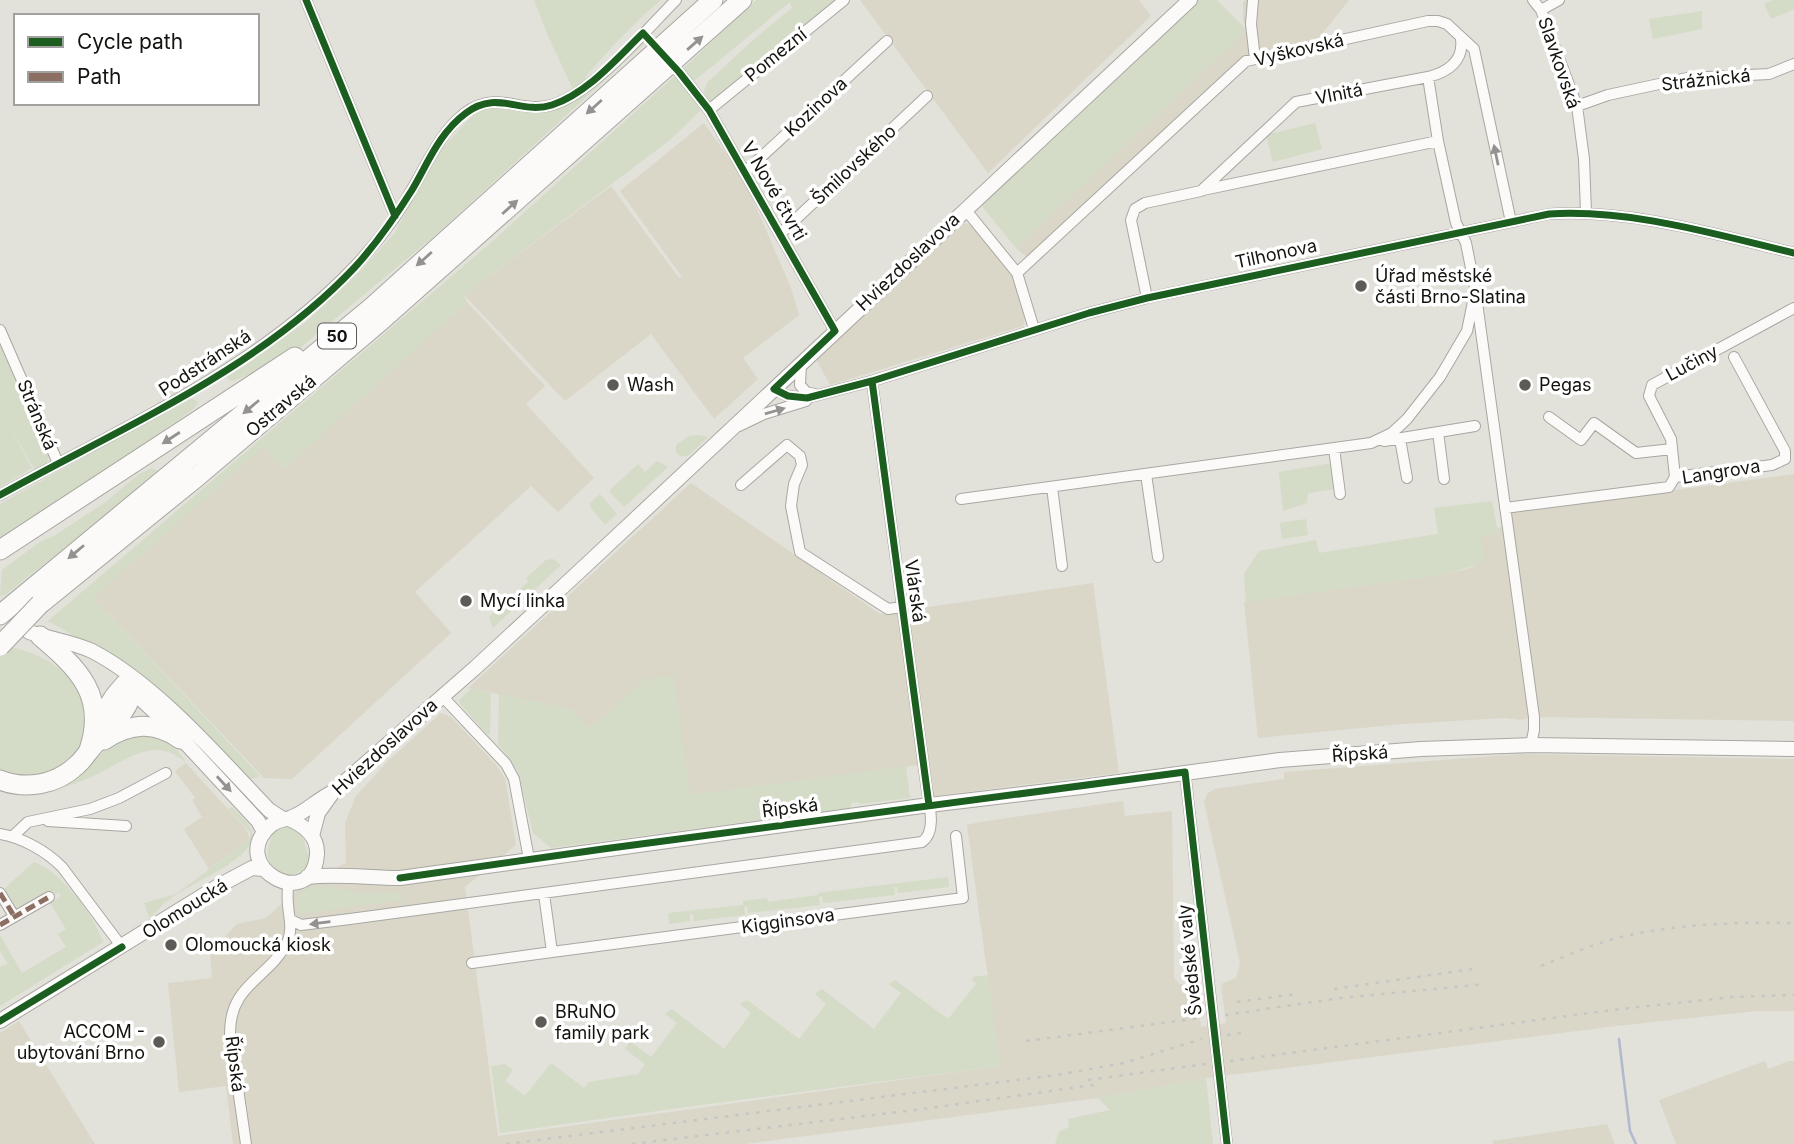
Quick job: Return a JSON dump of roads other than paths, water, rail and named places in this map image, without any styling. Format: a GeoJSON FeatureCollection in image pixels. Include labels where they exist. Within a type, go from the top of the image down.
{"type":"FeatureCollection","features":[{"type":"Feature","properties":{"kind":"highway","name":"Ostravská"},"geometry":{"type":"LineString","coordinates":[[0,615],[372,307],[713,0]]}},
{"type":"Feature","properties":{"kind":"highway","name":"Ostravská"},"geometry":{"type":"LineString","coordinates":[[0,636],[198,476],[373,328],[742,0]]}},
{"type":"Feature","properties":{"kind":"highway","name":"50"},"geometry":{"type":"LineString","coordinates":[[0,550],[372,307]]}},
{"type":"Feature","properties":{"kind":"highway","name":"50"},"geometry":{"type":"LineString","coordinates":[[0,646],[40,604]]}},
{"type":"Feature","properties":{"kind":"highway"},"geometry":{"type":"LineString","coordinates":[[35,634],[71,663],[84,680],[92,698],[96,727]]}},
{"type":"Feature","properties":{"kind":"highway"},"geometry":{"type":"LineString","coordinates":[[89,750],[96,727],[114,697],[134,691]]}},
{"type":"Feature","properties":{"kind":"highway"},"geometry":{"type":"LineString","coordinates":[[0,780],[21,785],[47,782],[70,771],[110,729],[134,691]]}},
{"type":"Feature","properties":{"kind":"highway"},"geometry":{"type":"LineString","coordinates":[[89,750],[118,731],[138,725],[160,728],[188,738]]}},
{"type":"Feature","properties":{"kind":"main road","name":"Hviezdoslavova"},"geometry":{"type":"LineString","coordinates":[[312,836],[318,813],[333,792],[442,696],[729,431],[1190,0]]}},
{"type":"Feature","properties":{"kind":"main road"},"geometry":{"type":"LineString","coordinates":[[35,634],[79,655],[134,691],[168,724],[188,738],[269,810],[302,825],[316,843],[317,855],[307,877],[288,883],[275,879],[264,869],[258,851]]}},
{"type":"Feature","properties":{"kind":"main road"},"geometry":{"type":"LineString","coordinates":[[35,634],[80,646],[102,657],[160,701],[264,832]]}},
{"type":"Feature","properties":{"kind":"main road","name":"Řípská"},"geometry":{"type":"LineString","coordinates":[[307,877],[329,874],[400,878],[929,805],[1293,759],[1531,745],[1794,749]]}},
{"type":"Feature","properties":{"kind":"main road"},"geometry":{"type":"LineString","coordinates":[[220,885],[252,861],[264,832],[273,823],[286,819],[333,792]]}},
{"type":"Feature","properties":{"kind":"main road"},"geometry":{"type":"LineString","coordinates":[[317,855],[352,877]]}},
{"type":"Feature","properties":{"kind":"main road","name":"Olomoucká"},"geometry":{"type":"LineString","coordinates":[[0,1021],[220,885],[252,868],[264,869]]}},
{"type":"Feature","properties":{"kind":"street"},"geometry":{"type":"LineString","coordinates":[[306,0],[396,216]]}},
{"type":"Feature","properties":{"kind":"street","name":"Podstránská"},"geometry":{"type":"LineString","coordinates":[[0,495],[161,411],[299,318],[355,266],[396,216],[432,151],[450,127],[465,113],[479,104],[492,101],[537,107],[551,105],[569,97],[646,36],[676,0]]}},
{"type":"Feature","properties":{"kind":"street","name":"Pomezní"},"geometry":{"type":"LineString","coordinates":[[709,110],[844,0]]}},
{"type":"Feature","properties":{"kind":"street"},"geometry":{"type":"LineString","coordinates":[[1253,0],[1251,24],[1255,59]]}},
{"type":"Feature","properties":{"kind":"street","name":"Slavkovská"},"geometry":{"type":"LineString","coordinates":[[1533,0],[1541,10],[1577,106],[1584,159],[1586,212]]}},
{"type":"Feature","properties":{"kind":"street"},"geometry":{"type":"LineString","coordinates":[[1541,10],[1559,0]]}},
{"type":"Feature","properties":{"kind":"street","name":"Vyškovská"},"geometry":{"type":"LineString","coordinates":[[1017,273],[1246,61],[1428,21],[1447,24],[1474,49],[1511,222]]}},
{"type":"Feature","properties":{"kind":"street","name":"Vlnitá"},"geometry":{"type":"LineString","coordinates":[[1201,191],[1296,102],[1428,77],[1447,70],[1460,55],[1461,39]]}},
{"type":"Feature","properties":{"kind":"street","name":"Kozinova"},"geometry":{"type":"LineString","coordinates":[[744,173],[887,41]]}},
{"type":"Feature","properties":{"kind":"street","name":"Strážnická"},"geometry":{"type":"LineString","coordinates":[[1577,106],[1608,95],[1688,78],[1769,74],[1794,64]]}},
{"type":"Feature","properties":{"kind":"street","name":"V Nové čtvrti"},"geometry":{"type":"LineString","coordinates":[[679,72],[709,110],[835,331]]}},
{"type":"Feature","properties":{"kind":"street"},"geometry":{"type":"LineString","coordinates":[[1428,77],[1438,141],[1456,223],[1462,232],[1475,288],[1534,717],[1531,745]]}},
{"type":"Feature","properties":{"kind":"street","name":"Šmilovského"},"geometry":{"type":"LineString","coordinates":[[781,233],[927,96]]}},
{"type":"Feature","properties":{"kind":"street"},"geometry":{"type":"LineString","coordinates":[[1147,298],[1131,220],[1135,209],[1145,203],[1438,141]]}},
{"type":"Feature","properties":{"kind":"street"},"geometry":{"type":"LineString","coordinates":[[965,209],[1017,273],[1034,329]]}},
{"type":"Feature","properties":{"kind":"street","name":"Tilhonova"},"geometry":{"type":"LineString","coordinates":[[729,431],[764,414],[822,394],[872,381],[1034,329],[1147,298],[1549,214],[1586,212],[1641,219],[1794,253]]}},
{"type":"Feature","properties":{"kind":"street"},"geometry":{"type":"LineString","coordinates":[[1371,443],[1392,433],[1407,419],[1440,377],[1466,331],[1475,288]]}},
{"type":"Feature","properties":{"kind":"street","name":"Lučiny"},"geometry":{"type":"LineString","coordinates":[[1675,477],[1671,439],[1649,396],[1652,385],[1794,308]]}},
{"type":"Feature","properties":{"kind":"street","name":"Stránská"},"geometry":{"type":"LineString","coordinates":[[0,330],[58,463]]}},
{"type":"Feature","properties":{"kind":"street","name":"Langrova"},"geometry":{"type":"LineString","coordinates":[[1505,508],[1669,487],[1675,477],[1772,465],[1784,459],[1785,451],[1734,357]]}},
{"type":"Feature","properties":{"kind":"street"},"geometry":{"type":"LineString","coordinates":[[801,363],[800,385],[808,393],[822,394]]}},
{"type":"Feature","properties":{"kind":"street","name":"Vlárská"},"geometry":{"type":"LineString","coordinates":[[872,381],[929,805]]}},
{"type":"Feature","properties":{"kind":"street","name":"Tilhonova"},"geometry":{"type":"LineString","coordinates":[[774,389],[796,398],[822,394]]}},
{"type":"Feature","properties":{"kind":"street"},"geometry":{"type":"LineString","coordinates":[[1549,417],[1581,440],[1594,423],[1636,453],[1672,449]]}},
{"type":"Feature","properties":{"kind":"street"},"geometry":{"type":"LineString","coordinates":[[1407,419],[1418,435]]}},
{"type":"Feature","properties":{"kind":"street"},"geometry":{"type":"LineString","coordinates":[[961,499],[1401,439],[1475,426]]}},
{"type":"Feature","properties":{"kind":"street"},"geometry":{"type":"LineString","coordinates":[[1438,432],[1444,479]]}},
{"type":"Feature","properties":{"kind":"street"},"geometry":{"type":"LineString","coordinates":[[1401,439],[1407,478]]}},
{"type":"Feature","properties":{"kind":"street","name":"Vlárská"},"geometry":{"type":"LineString","coordinates":[[741,485],[788,445],[800,456],[802,465],[794,484],[791,506],[800,552],[888,609],[902,607]]}},
{"type":"Feature","properties":{"kind":"street"},"geometry":{"type":"LineString","coordinates":[[1334,448],[1340,495]]}},
{"type":"Feature","properties":{"kind":"street"},"geometry":{"type":"LineString","coordinates":[[1146,474],[1158,557]]}},
{"type":"Feature","properties":{"kind":"street"},"geometry":{"type":"LineString","coordinates":[[1052,487],[1062,566]]}},
{"type":"Feature","properties":{"kind":"street","name":"Hviezdoslavova"},"geometry":{"type":"LineString","coordinates":[[442,696],[506,764],[514,779],[528,859]]}},
{"type":"Feature","properties":{"kind":"street","name":"Švédské valy"},"geometry":{"type":"LineString","coordinates":[[1185,772],[1227,1144]]}},
{"type":"Feature","properties":{"kind":"street"},"geometry":{"type":"LineString","coordinates":[[13,836],[28,822],[85,810],[119,798],[166,773]]}},
{"type":"Feature","properties":{"kind":"street"},"geometry":{"type":"LineString","coordinates":[[291,920],[301,925],[350,919],[922,842],[931,831],[929,805]]}},
{"type":"Feature","properties":{"kind":"street"},"geometry":{"type":"LineString","coordinates":[[85,810],[90,824]]}},
{"type":"Feature","properties":{"kind":"street"},"geometry":{"type":"LineString","coordinates":[[41,820],[125,826]]}},
{"type":"Feature","properties":{"kind":"street"},"geometry":{"type":"LineString","coordinates":[[0,834],[13,836],[50,855],[122,947]]}},
{"type":"Feature","properties":{"kind":"street","name":"Kigginsova"},"geometry":{"type":"LineString","coordinates":[[472,963],[963,898],[956,836]]}},
{"type":"Feature","properties":{"kind":"street","name":"Řípská"},"geometry":{"type":"LineString","coordinates":[[246,1144],[230,1033],[230,1016],[241,995],[287,943],[291,920],[288,883]]}},
{"type":"Feature","properties":{"kind":"street"},"geometry":{"type":"LineString","coordinates":[[0,893],[14,916]]}},
{"type":"Feature","properties":{"kind":"street"},"geometry":{"type":"LineString","coordinates":[[544,894],[552,952]]}},
{"type":"Feature","properties":{"kind":"street"},"geometry":{"type":"LineString","coordinates":[[0,925],[49,897]]}},
{"type":"Feature","properties":{"kind":"waterway"},"geometry":{"type":"LineString","coordinates":[[1619,1039],[1630,1131],[1636,1144]]}},
{"type":"Feature","properties":{"kind":"railway"},"geometry":{"type":"LineString","coordinates":[[1541,966],[1598,944],[1638,933],[1705,925],[1794,923]]}},
{"type":"Feature","properties":{"kind":"railway"},"geometry":{"type":"LineString","coordinates":[[1334,989],[1472,969]]}},
{"type":"Feature","properties":{"kind":"railway"},"geometry":{"type":"LineString","coordinates":[[1225,1015],[1340,998],[1485,984]]}},
{"type":"Feature","properties":{"kind":"railway"},"geometry":{"type":"LineString","coordinates":[[1237,1002],[1296,994]]}},
{"type":"Feature","properties":{"kind":"railway"},"geometry":{"type":"LineString","coordinates":[[1230,1061],[1620,1009],[1733,997],[1794,995]]}},
{"type":"Feature","properties":{"kind":"railway"},"geometry":{"type":"LineString","coordinates":[[1026,1041],[1200,1018]]}},
{"type":"Feature","properties":{"kind":"railway"},"geometry":{"type":"LineString","coordinates":[[1227,1035],[1246,1032]]}},
{"type":"Feature","properties":{"kind":"railway"},"geometry":{"type":"LineString","coordinates":[[506,1144],[1057,1075],[1124,1063],[1202,1039]]}},
{"type":"Feature","properties":{"kind":"railway"},"geometry":{"type":"LineString","coordinates":[[1088,1080],[1206,1064]]}},
{"type":"Feature","properties":{"kind":"railway"},"geometry":{"type":"LineString","coordinates":[[632,1144],[923,1109],[1100,1084]]}},
{"type":"Feature","properties":{"kind":"place","name":"Úřad městské části Brno-Slatina"},"geometry":{"type":"Point","coordinates":[1361,286]}},
{"type":"Feature","properties":{"kind":"place","name":"Wash"},"geometry":{"type":"Point","coordinates":[613,385]}},
{"type":"Feature","properties":{"kind":"place","name":"Pegas"},"geometry":{"type":"Point","coordinates":[1525,385]}},
{"type":"Feature","properties":{"kind":"place","name":"Mycí linka"},"geometry":{"type":"Point","coordinates":[466,601]}},
{"type":"Feature","properties":{"kind":"place","name":"Olomoucká kiosk"},"geometry":{"type":"Point","coordinates":[171,945]}},
{"type":"Feature","properties":{"kind":"place","name":"BRuNO family park"},"geometry":{"type":"Point","coordinates":[541,1022]}},
{"type":"Feature","properties":{"kind":"place","name":"ACCOM - ubytování Brno"},"geometry":{"type":"Point","coordinates":[159,1042]}}]}
